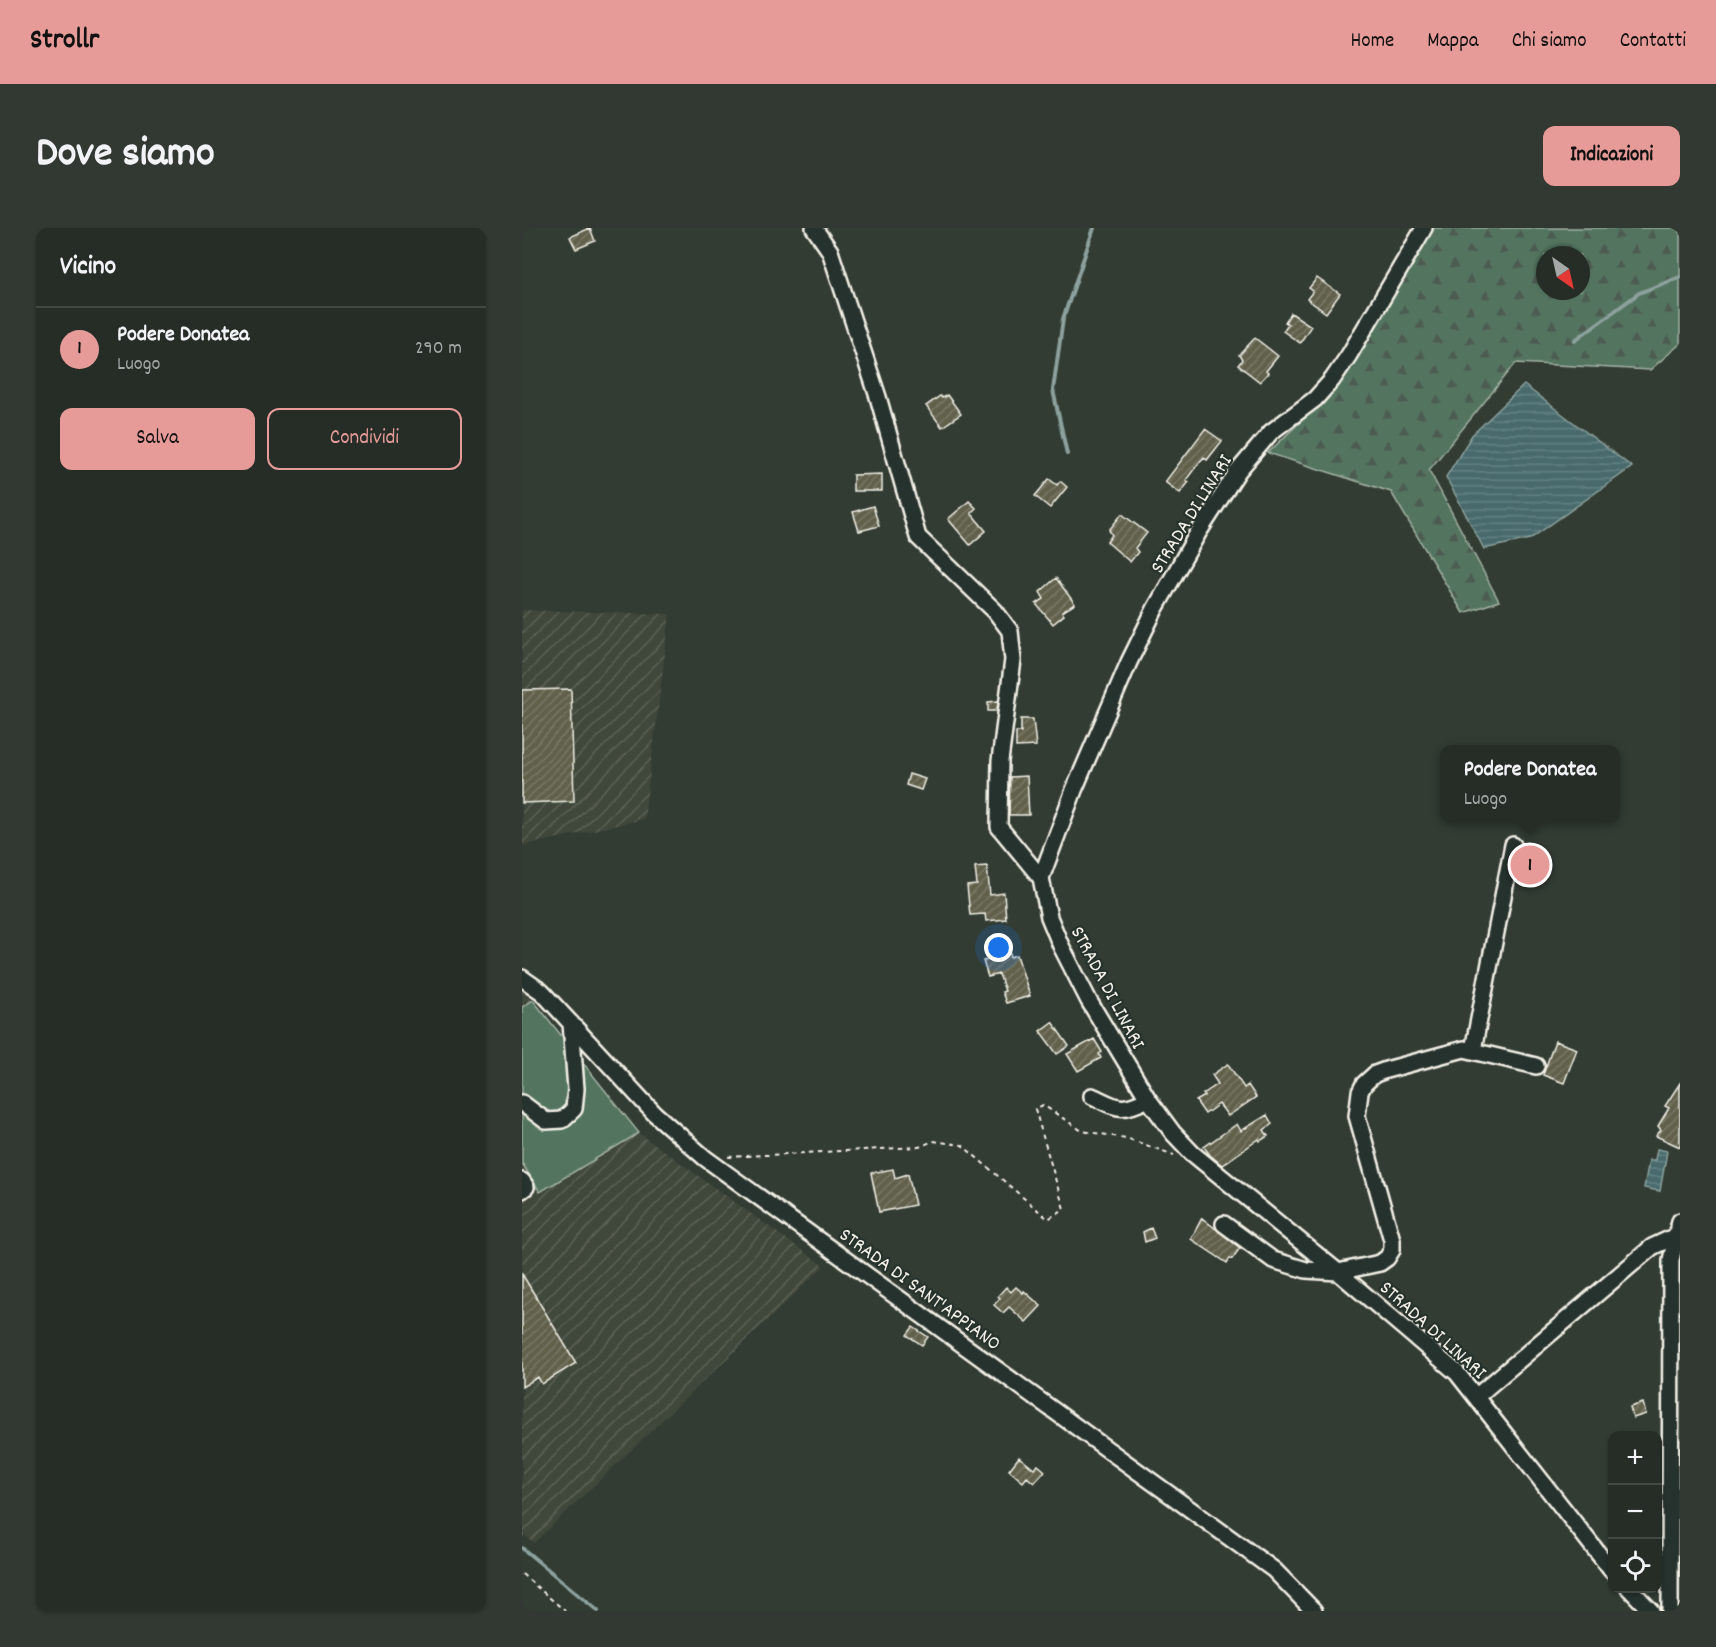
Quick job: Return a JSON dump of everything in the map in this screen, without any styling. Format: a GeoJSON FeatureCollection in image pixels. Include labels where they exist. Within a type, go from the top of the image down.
{"type":"FeatureCollection","features":[{"type":"Feature","properties":{"kind":"street"},"geometry":{"type":"LineString","coordinates":[[814,228],[830,251],[878,397],[918,537],[995,611],[1010,631],[1012,660],[1000,761],[999,827],[1041,878]]}},
{"type":"Feature","properties":{"kind":"street","name":"STRADA DI LINARI"},"geometry":{"type":"LineString","coordinates":[[1424,228],[1332,380],[1315,399],[1271,432],[1238,471],[1198,533],[1155,609],[1129,662],[1074,790],[1041,878],[1049,917],[1089,1001],[1148,1099],[1173,1133],[1192,1153],[1457,1373],[1608,1567]]}},
{"type":"Feature","properties":{"kind":"street"},"geometry":{"type":"LineString","coordinates":[[1473,1050],[1513,845]]}},
{"type":"Feature","properties":{"kind":"street","name":"STRADA DI SANT'APPIANO"},"geometry":{"type":"LineString","coordinates":[[522,978],[542,992],[654,1113],[705,1158],[1274,1570],[1314,1611]]}},
{"type":"Feature","properties":{"kind":"street"},"geometry":{"type":"LineString","coordinates":[[522,1103],[546,1121],[562,1120],[574,1109],[576,1089],[571,1023]]}},
{"type":"Feature","properties":{"kind":"street"},"geometry":{"type":"LineString","coordinates":[[1224,1224],[1273,1260],[1306,1270],[1338,1272],[1380,1263],[1392,1250],[1392,1240],[1358,1116],[1360,1092],[1364,1084],[1376,1074],[1386,1070],[1464,1049],[1536,1066]]}},
{"type":"Feature","properties":{"kind":"street"},"geometry":{"type":"LineString","coordinates":[[1092,1096],[1121,1109],[1133,1107],[1148,1099]]}},
{"type":"Feature","properties":{"kind":"street"},"geometry":{"type":"LineString","coordinates":[[522,1181],[525,1187],[522,1190]]}},
{"type":"Feature","properties":{"kind":"street"},"geometry":{"type":"LineString","coordinates":[[1477,1396],[1652,1247],[1679,1230]]}},
{"type":"Feature","properties":{"kind":"street"},"geometry":{"type":"LineString","coordinates":[[1670,1611],[1671,1260],[1679,1230]]}},
{"type":"Feature","properties":{"kind":"street"},"geometry":{"type":"LineString","coordinates":[[1634,1593],[1651,1611]]}},
{"type":"Feature","properties":{"kind":"path"},"geometry":{"type":"LineString","coordinates":[[729,1157],[919,1147],[933,1141],[962,1145],[1048,1218],[1064,1209],[1035,1109],[1043,1105],[1082,1131],[1126,1138],[1178,1156],[1192,1153]]}},
{"type":"Feature","properties":{"kind":"path"},"geometry":{"type":"LineString","coordinates":[[522,1532],[522,1539]]}},
{"type":"Feature","properties":{"kind":"path"},"geometry":{"type":"LineString","coordinates":[[522,1574],[565,1611]]}},
{"type":"Feature","properties":{"kind":"shaded area"},"geometry":{"type":"Polygon","coordinates":[[[522,610],[670,614],[644,819],[522,846],[522,610]]]}},
{"type":"Feature","properties":{"kind":"shaded area"},"geometry":{"type":"Polygon","coordinates":[[[522,988],[639,1133],[824,1266],[534,1543],[522,1533],[522,988]]]}},
{"type":"Feature","properties":{"kind":"green space"},"geometry":{"type":"Polygon","coordinates":[[[1431,228],[1680,228],[1680,344],[1650,370],[1516,363],[1429,470],[1499,601],[1463,613],[1391,492],[1268,453],[1328,395],[1431,228]]]}},
{"type":"Feature","properties":{"kind":"green space"},"geometry":{"type":"Polygon","coordinates":[[[533,1000],[639,1133],[540,1192],[522,1163],[522,1007],[533,1000]]]}},
{"type":"Feature","properties":{"kind":"water"},"geometry":{"type":"Polygon","coordinates":[[[1524,385],[1632,467],[1530,539],[1484,549],[1446,477],[1472,435],[1524,385]]]}},
{"type":"Feature","properties":{"kind":"water"},"geometry":{"type":"Polygon","coordinates":[[[1657,1149],[1667,1151],[1660,1191],[1644,1188],[1649,1160],[1655,1160],[1657,1149]]]}},
{"type":"Feature","properties":{"kind":"building"},"geometry":{"type":"Polygon","coordinates":[[[590,228],[595,241],[576,249],[570,237],[590,228]]]}},
{"type":"Feature","properties":{"kind":"building"},"geometry":{"type":"Polygon","coordinates":[[[1317,278],[1340,294],[1326,313],[1307,299],[1313,291],[1309,288],[1317,278]]]}},
{"type":"Feature","properties":{"kind":"building"},"geometry":{"type":"Polygon","coordinates":[[[1291,313],[1311,326],[1300,343],[1283,331],[1288,324],[1285,322],[1291,313]]]}},
{"type":"Feature","properties":{"kind":"building"},"geometry":{"type":"Polygon","coordinates":[[[1255,338],[1278,356],[1260,382],[1238,365],[1242,360],[1239,355],[1255,338]]]}},
{"type":"Feature","properties":{"kind":"building"},"geometry":{"type":"Polygon","coordinates":[[[947,395],[961,414],[942,427],[926,406],[940,396],[942,398],[947,395]]]}},
{"type":"Feature","properties":{"kind":"building"},"geometry":{"type":"Polygon","coordinates":[[[1205,429],[1222,441],[1207,460],[1204,457],[1198,464],[1186,480],[1189,482],[1180,493],[1165,482],[1205,429]]]}},
{"type":"Feature","properties":{"kind":"building"},"geometry":{"type":"Polygon","coordinates":[[[882,474],[882,491],[853,491],[853,475],[882,474]]]}},
{"type":"Feature","properties":{"kind":"building"},"geometry":{"type":"Polygon","coordinates":[[[1049,479],[1057,485],[1060,481],[1067,487],[1050,508],[1035,496],[1049,479]]]}},
{"type":"Feature","properties":{"kind":"building"},"geometry":{"type":"Polygon","coordinates":[[[969,501],[976,508],[971,513],[986,531],[970,545],[948,519],[969,501]]]}},
{"type":"Feature","properties":{"kind":"building"},"geometry":{"type":"Polygon","coordinates":[[[873,506],[879,526],[859,531],[853,512],[873,506]]]}},
{"type":"Feature","properties":{"kind":"building"},"geometry":{"type":"Polygon","coordinates":[[[1122,514],[1147,533],[1135,548],[1138,552],[1130,562],[1107,542],[1112,535],[1109,530],[1122,514]]]}},
{"type":"Feature","properties":{"kind":"building"},"geometry":{"type":"Polygon","coordinates":[[[1056,578],[1075,604],[1062,612],[1064,615],[1053,624],[1036,604],[1044,599],[1040,592],[1056,578]]]}},
{"type":"Feature","properties":{"kind":"building"},"geometry":{"type":"Polygon","coordinates":[[[571,689],[574,801],[522,803],[522,690],[571,689]]]}},
{"type":"Feature","properties":{"kind":"building"},"geometry":{"type":"Polygon","coordinates":[[[998,701],[997,711],[988,711],[988,702],[998,701]]]}},
{"type":"Feature","properties":{"kind":"building"},"geometry":{"type":"Polygon","coordinates":[[[1021,719],[1033,719],[1036,746],[1016,747],[1016,732],[1021,732],[1021,719]]]}},
{"type":"Feature","properties":{"kind":"building"},"geometry":{"type":"Polygon","coordinates":[[[909,774],[925,779],[921,790],[906,785],[909,774]]]}},
{"type":"Feature","properties":{"kind":"building"},"geometry":{"type":"Polygon","coordinates":[[[1027,776],[1029,815],[1009,815],[1010,777],[1027,776]]]}},
{"type":"Feature","properties":{"kind":"building"},"geometry":{"type":"Polygon","coordinates":[[[1525,850],[1540,855],[1535,879],[1520,876],[1525,850]]]}},
{"type":"Feature","properties":{"kind":"building"},"geometry":{"type":"Polygon","coordinates":[[[987,866],[990,895],[1004,893],[1006,919],[986,921],[985,914],[970,915],[967,886],[977,885],[975,867],[987,866]]]}},
{"type":"Feature","properties":{"kind":"building"},"geometry":{"type":"Polygon","coordinates":[[[1010,953],[1011,957],[1017,955],[1030,996],[1006,1003],[1002,992],[1005,991],[999,974],[988,977],[983,961],[1010,953]]]}},
{"type":"Feature","properties":{"kind":"building"},"geometry":{"type":"Polygon","coordinates":[[[1052,1022],[1069,1046],[1057,1054],[1040,1031],[1052,1022]]]}},
{"type":"Feature","properties":{"kind":"building"},"geometry":{"type":"Polygon","coordinates":[[[1094,1039],[1102,1052],[1099,1054],[1101,1058],[1078,1071],[1067,1054],[1094,1039]]]}},
{"type":"Feature","properties":{"kind":"building"},"geometry":{"type":"Polygon","coordinates":[[[1555,1041],[1577,1049],[1564,1083],[1543,1075],[1555,1041]]]}},
{"type":"Feature","properties":{"kind":"building"},"geometry":{"type":"Polygon","coordinates":[[[1228,1064],[1244,1088],[1248,1085],[1256,1097],[1228,1116],[1219,1104],[1205,1114],[1196,1101],[1218,1084],[1212,1075],[1228,1064]]]}},
{"type":"Feature","properties":{"kind":"building"},"geometry":{"type":"Polygon","coordinates":[[[1680,1083],[1680,1147],[1656,1136],[1661,1130],[1658,1126],[1669,1108],[1665,1106],[1680,1083]]]}},
{"type":"Feature","properties":{"kind":"building"},"geometry":{"type":"Polygon","coordinates":[[[1267,1115],[1272,1124],[1264,1130],[1268,1136],[1260,1141],[1259,1139],[1222,1165],[1204,1147],[1237,1124],[1241,1131],[1267,1115]]]}},
{"type":"Feature","properties":{"kind":"building"},"geometry":{"type":"Polygon","coordinates":[[[893,1169],[895,1178],[908,1174],[915,1205],[879,1212],[871,1173],[893,1169]]]}},
{"type":"Feature","properties":{"kind":"building"},"geometry":{"type":"Polygon","coordinates":[[[1202,1218],[1240,1248],[1227,1263],[1191,1239],[1202,1218]]]}},
{"type":"Feature","properties":{"kind":"building"},"geometry":{"type":"Polygon","coordinates":[[[1151,1228],[1155,1238],[1145,1242],[1143,1232],[1151,1228]]]}},
{"type":"Feature","properties":{"kind":"building"},"geometry":{"type":"Polygon","coordinates":[[[522,1274],[576,1363],[542,1384],[538,1377],[522,1387],[522,1274]]]}},
{"type":"Feature","properties":{"kind":"building"},"geometry":{"type":"Polygon","coordinates":[[[1006,1287],[1011,1292],[1016,1287],[1023,1293],[1024,1291],[1041,1306],[1026,1322],[1009,1307],[1003,1313],[994,1305],[1006,1287]]]}},
{"type":"Feature","properties":{"kind":"building"},"geometry":{"type":"Polygon","coordinates":[[[913,1327],[928,1337],[922,1345],[907,1335],[913,1327]]]}},
{"type":"Feature","properties":{"kind":"building"},"geometry":{"type":"Polygon","coordinates":[[[1643,1403],[1646,1414],[1633,1418],[1630,1407],[1643,1403]]]}},
{"type":"Feature","properties":{"kind":"building"},"geometry":{"type":"Polygon","coordinates":[[[1019,1457],[1034,1469],[1038,1465],[1045,1471],[1034,1483],[1027,1477],[1023,1482],[1009,1470],[1019,1457]]]}},
{"type":"Feature","properties":{"kind":"waterway"},"geometry":{"type":"LineString","coordinates":[[1067,454],[1053,390],[1063,319],[1094,228]]}},
{"type":"Feature","properties":{"kind":"waterway"},"geometry":{"type":"LineString","coordinates":[[1575,340],[1639,293],[1680,277]]}},
{"type":"Feature","properties":{"kind":"waterway"},"geometry":{"type":"LineString","coordinates":[[522,1548],[598,1611]]}},
{"type":"Feature","properties":{"kind":"place","name":"Podere Donatea"},"geometry":{"type":"Point","coordinates":[1530,865]}}]}
